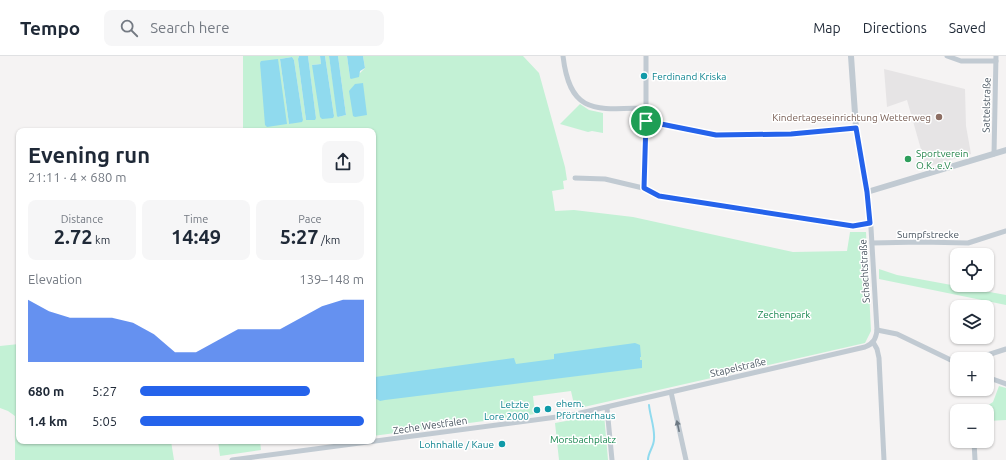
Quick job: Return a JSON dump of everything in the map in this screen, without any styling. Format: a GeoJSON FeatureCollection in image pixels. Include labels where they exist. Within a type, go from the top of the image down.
{"type":"FeatureCollection","features":[{"type":"Feature","properties":{"kind":"street"},"geometry":{"type":"LineString","coordinates":[[563,56],[567,81],[576,97],[583,102],[590,106],[603,109],[646,108]]}},
{"type":"Feature","properties":{"kind":"street"},"geometry":{"type":"LineString","coordinates":[[644,188],[646,56]]}},
{"type":"Feature","properties":{"kind":"street","name":"Schachtstraße"},"geometry":{"type":"LineString","coordinates":[[851,56],[856,128],[867,192],[872,243],[877,330],[873,342]]}},
{"type":"Feature","properties":{"kind":"street"},"geometry":{"type":"LineString","coordinates":[[947,56],[961,61],[996,59]]}},
{"type":"Feature","properties":{"kind":"street","name":"Sattelstraße"},"geometry":{"type":"LineString","coordinates":[[994,154],[996,59]]}},
{"type":"Feature","properties":{"kind":"street"},"geometry":{"type":"LineString","coordinates":[[646,121],[716,135],[791,134],[856,128]]}},
{"type":"Feature","properties":{"kind":"street"},"geometry":{"type":"LineString","coordinates":[[867,192],[1006,150]]}},
{"type":"Feature","properties":{"kind":"street"},"geometry":{"type":"LineString","coordinates":[[575,178],[605,179],[644,188],[659,196],[853,226],[870,223]]}},
{"type":"Feature","properties":{"kind":"street","name":"Sumpfstrecke"},"geometry":{"type":"LineString","coordinates":[[872,243],[968,243],[1006,231]]}},
{"type":"Feature","properties":{"kind":"street"},"geometry":{"type":"LineString","coordinates":[[877,330],[897,334],[950,360]]}},
{"type":"Feature","properties":{"kind":"street"},"geometry":{"type":"LineString","coordinates":[[873,342],[877,349],[879,358],[884,460]]}},
{"type":"Feature","properties":{"kind":"street","name":"Stapelstraße"},"geometry":{"type":"LineString","coordinates":[[607,408],[865,347],[873,342]]}},
{"type":"Feature","properties":{"kind":"street"},"geometry":{"type":"LineString","coordinates":[[994,353],[1006,349]]}},
{"type":"Feature","properties":{"kind":"street"},"geometry":{"type":"LineString","coordinates":[[994,380],[1006,384]]}},
{"type":"Feature","properties":{"kind":"street"},"geometry":{"type":"LineString","coordinates":[[671,392],[686,460]]}},
{"type":"Feature","properties":{"kind":"street"},"geometry":{"type":"LineString","coordinates":[[607,408],[612,460]]}},
{"type":"Feature","properties":{"kind":"street","name":"Zeche Westfalen"},"geometry":{"type":"LineString","coordinates":[[376,441],[572,415],[607,408]]}},
{"type":"Feature","properties":{"kind":"street","name":"Zeche Westfalen"},"geometry":{"type":"LineString","coordinates":[[232,460],[353,444]]}},
{"type":"Feature","properties":{"kind":"street"},"geometry":{"type":"LineString","coordinates":[[974,448],[975,460]]}},
{"type":"Feature","properties":{"kind":"shaded area","name":"Kindertageseinrichtung Wetterweg"},"geometry":{"type":"Polygon","coordinates":[[[884,69],[965,89],[966,126],[971,154],[926,167],[907,100],[887,107],[884,69]]]}},
{"type":"Feature","properties":{"kind":"green space","name":"Zechenpark"},"geometry":{"type":"Polygon","coordinates":[[[243,56],[299,56],[298,59],[306,120],[316,118],[308,56],[320,56],[321,64],[312,65],[334,116],[325,56],[329,56],[338,117],[346,115],[338,56],[347,56],[350,78],[360,73],[365,68],[363,56],[523,56],[539,73],[565,167],[567,180],[563,181],[564,189],[552,191],[555,211],[574,210],[633,217],[793,252],[847,251],[850,232],[866,232],[871,331],[865,343],[575,409],[571,391],[533,396],[535,414],[376,436],[376,128],[243,128],[243,56]],[[292,57],[280,59],[289,124],[303,120],[294,60],[292,57]]]}},
{"type":"Feature","properties":{"kind":"green space"},"geometry":{"type":"Polygon","coordinates":[[[580,104],[589,110],[603,113],[603,133],[592,131],[588,132],[560,124],[580,104]]]}},
{"type":"Feature","properties":{"kind":"green space"},"geometry":{"type":"Polygon","coordinates":[[[879,269],[897,275],[950,285],[950,292],[990,292],[1006,295],[1006,305],[994,303],[994,300],[982,300],[879,279],[879,269]]]}},
{"type":"Feature","properties":{"kind":"green space"},"geometry":{"type":"Polygon","coordinates":[[[16,344],[16,444],[171,444],[174,460],[15,460],[15,416],[0,408],[0,346],[16,344]]]}},
{"type":"Feature","properties":{"kind":"green space"},"geometry":{"type":"Polygon","coordinates":[[[999,386],[1006,388],[1006,420],[994,421],[994,404],[990,404],[993,402],[999,386]]]}},
{"type":"Feature","properties":{"kind":"green space","name":"Morsbachplatz"},"geometry":{"type":"Polygon","coordinates":[[[604,414],[608,460],[559,460],[555,423],[604,414]]]}},
{"type":"Feature","properties":{"kind":"green space"},"geometry":{"type":"Polygon","coordinates":[[[218,444],[260,444],[261,450],[220,456],[218,444]]]}},
{"type":"Feature","properties":{"kind":"water"},"geometry":{"type":"Polygon","coordinates":[[[299,56],[308,56],[316,118],[315,120],[306,120],[298,59],[299,56]]]}},
{"type":"Feature","properties":{"kind":"water"},"geometry":{"type":"Polygon","coordinates":[[[320,56],[325,56],[334,116],[333,118],[322,119],[320,117],[312,65],[321,64],[320,56]]]}},
{"type":"Feature","properties":{"kind":"water"},"geometry":{"type":"Polygon","coordinates":[[[329,56],[338,56],[346,115],[338,117],[337,116],[329,56]]]}},
{"type":"Feature","properties":{"kind":"water"},"geometry":{"type":"Polygon","coordinates":[[[347,56],[363,56],[365,68],[360,71],[359,77],[350,78],[347,56]]]}},
{"type":"Feature","properties":{"kind":"water"},"geometry":{"type":"Polygon","coordinates":[[[292,57],[294,60],[303,120],[302,122],[289,124],[280,59],[292,57]]]}},
{"type":"Feature","properties":{"kind":"water"},"geometry":{"type":"Polygon","coordinates":[[[278,59],[287,124],[267,127],[265,125],[260,63],[261,61],[278,59]]]}},
{"type":"Feature","properties":{"kind":"water"},"geometry":{"type":"Polygon","coordinates":[[[363,83],[367,115],[355,117],[353,116],[349,91],[355,84],[363,83]]]}},
{"type":"Feature","properties":{"kind":"water"},"geometry":{"type":"Polygon","coordinates":[[[635,343],[640,345],[640,360],[642,360],[642,368],[380,401],[376,399],[376,377],[514,358],[516,364],[554,359],[554,354],[635,343]]]}},
{"type":"Feature","properties":{"kind":"waterway"},"geometry":{"type":"LineString","coordinates":[[648,460],[654,442],[649,405]]}},
{"type":"Feature","properties":{"kind":"place","name":"Ferdinand Kriska"},"geometry":{"type":"Point","coordinates":[644,76]}},
{"type":"Feature","properties":{"kind":"place","name":"Kindertageseinrichtung Wetterweg"},"geometry":{"type":"Point","coordinates":[939,117]}},
{"type":"Feature","properties":{"kind":"place","name":"Sportverein O.K. e.V."},"geometry":{"type":"Point","coordinates":[908,159]}},
{"type":"Feature","properties":{"kind":"place","name":"ehem. Pförtnerhaus"},"geometry":{"type":"Point","coordinates":[548,409]}},
{"type":"Feature","properties":{"kind":"place","name":"Letzte Lore 2000"},"geometry":{"type":"Point","coordinates":[537,410]}},
{"type":"Feature","properties":{"kind":"place","name":"Lohnhalle / Kaue"},"geometry":{"type":"Point","coordinates":[502,444]}},
{"type":"Feature","properties":{"kind":"route"},"geometry":{"type":"LineString","coordinates":[[646,121],[716,135],[791,134],[856,128],[867,192],[870,223],[853,226],[659,196],[644,188],[646,121]]}}]}
